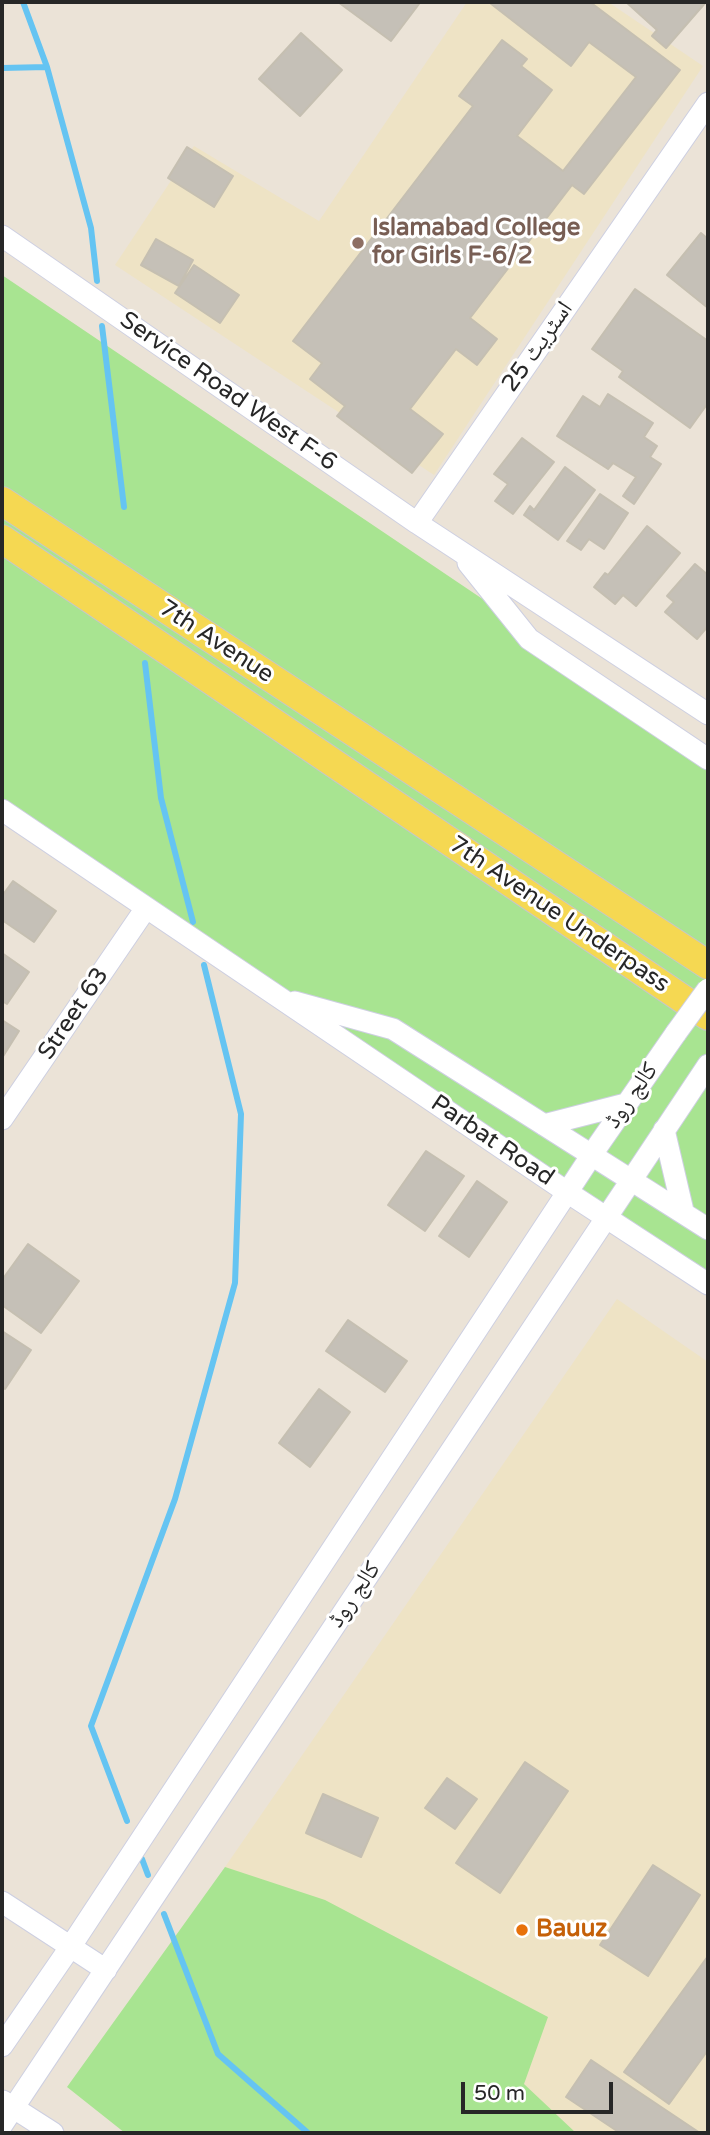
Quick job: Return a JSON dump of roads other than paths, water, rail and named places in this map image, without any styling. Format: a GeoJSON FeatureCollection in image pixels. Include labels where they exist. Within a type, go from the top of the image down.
{"type":"FeatureCollection","features":[{"type":"Feature","properties":{"kind":"main road"},"geometry":{"type":"LineString","coordinates":[[2,478],[34,523]]}},
{"type":"Feature","properties":{"kind":"main road","name":"7th Avenue"},"geometry":{"type":"LineString","coordinates":[[2,501],[430,783]]}},
{"type":"Feature","properties":{"kind":"main road","name":"7th Avenue"},"geometry":{"type":"LineString","coordinates":[[7,545],[409,815]]}},
{"type":"Feature","properties":{"kind":"main road","name":"7th Avenue Underpass"},"geometry":{"type":"LineString","coordinates":[[430,783],[708,965]]}},
{"type":"Feature","properties":{"kind":"main road","name":"7th Avenue Underpass"},"geometry":{"type":"LineString","coordinates":[[409,815],[708,1016]]}},
{"type":"Feature","properties":{"kind":"street","name":"اسٹریٹ 25"},"geometry":{"type":"LineString","coordinates":[[416,523],[708,103]]}},
{"type":"Feature","properties":{"kind":"street","name":"Service Road West F-6"},"geometry":{"type":"LineString","coordinates":[[2,236],[416,523],[708,714]]}},
{"type":"Feature","properties":{"kind":"street","name":"Service Road West F-6"},"geometry":{"type":"LineString","coordinates":[[455,547],[529,639],[708,759]]}},
{"type":"Feature","properties":{"kind":"street","name":"Parbat Road"},"geometry":{"type":"LineString","coordinates":[[2,810],[567,1192],[708,1284]]}},
{"type":"Feature","properties":{"kind":"street","name":"Street 63"},"geometry":{"type":"LineString","coordinates":[[2,1119],[146,908]]}},
{"type":"Feature","properties":{"kind":"street","name":"کالج روڈ"},"geometry":{"type":"LineString","coordinates":[[2,2046],[71,1946],[591,1155],[708,989]]}},
{"type":"Feature","properties":{"kind":"street","name":"Parbat Road"},"geometry":{"type":"LineString","coordinates":[[277,996],[393,1029],[708,1229]]}},
{"type":"Feature","properties":{"kind":"street","name":"کالج روڈ"},"geometry":{"type":"LineString","coordinates":[[6,2111],[106,1970],[708,1065]]}},
{"type":"Feature","properties":{"kind":"street"},"geometry":{"type":"LineString","coordinates":[[544,1125],[626,1104]]}},
{"type":"Feature","properties":{"kind":"street"},"geometry":{"type":"LineString","coordinates":[[664,1130],[683,1211]]}},
{"type":"Feature","properties":{"kind":"street"},"geometry":{"type":"LineString","coordinates":[[2,1902],[106,1970]]}},
{"type":"Feature","properties":{"kind":"street"},"geometry":{"type":"LineString","coordinates":[[6,2111],[52,2133]]}},
{"type":"Feature","properties":{"kind":"waterway"},"geometry":{"type":"LineString","coordinates":[[23,2],[47,67]]}},
{"type":"Feature","properties":{"kind":"waterway"},"geometry":{"type":"LineString","coordinates":[[2,68],[47,67],[91,228],[97,281]]}},
{"type":"Feature","properties":{"kind":"waterway"},"geometry":{"type":"LineString","coordinates":[[102,326],[124,507]]}},
{"type":"Feature","properties":{"kind":"waterway"},"geometry":{"type":"LineString","coordinates":[[145,663],[161,798],[193,922]]}},
{"type":"Feature","properties":{"kind":"waterway"},"geometry":{"type":"LineString","coordinates":[[127,1821],[91,1726],[175,1499],[235,1283],[241,1114],[204,965]]}},
{"type":"Feature","properties":{"kind":"waterway"},"geometry":{"type":"LineString","coordinates":[[142,1859],[148,1875]]}},
{"type":"Feature","properties":{"kind":"waterway"},"geometry":{"type":"LineString","coordinates":[[164,1914],[218,2054],[308,2133]]}},
{"type":"Feature","properties":{"kind":"place","name":"Islamabad College for Girls F-6/2"},"geometry":{"type":"Point","coordinates":[358,243]}},
{"type":"Feature","properties":{"kind":"place","name":"Bauuz"},"geometry":{"type":"Point","coordinates":[522,1930]}}]}
